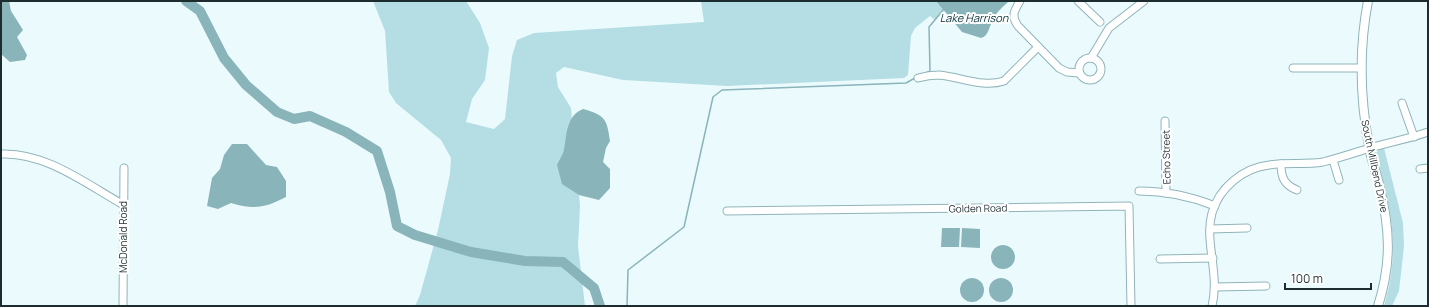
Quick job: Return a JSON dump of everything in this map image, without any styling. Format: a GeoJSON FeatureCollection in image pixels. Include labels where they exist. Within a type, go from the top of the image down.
{"type":"FeatureCollection","features":[{"type":"Feature","properties":{"kind":"street"},"geometry":{"type":"LineString","coordinates":[[1020,1],[1013,14],[1014,20],[1059,68],[1066,72],[1079,73],[1091,80],[1100,72],[1099,64],[1091,58]]}},
{"type":"Feature","properties":{"kind":"street"},"geometry":{"type":"LineString","coordinates":[[1078,1],[1100,22]]}},
{"type":"Feature","properties":{"kind":"street"},"geometry":{"type":"LineString","coordinates":[[1079,73],[1082,61],[1091,58],[1109,28],[1144,1]]}},
{"type":"Feature","properties":{"kind":"street","name":"South Millbend Drive"},"geometry":{"type":"LineString","coordinates":[[1368,1],[1363,32],[1363,104],[1369,148],[1379,184],[1388,231],[1387,276],[1378,306]]}},
{"type":"Feature","properties":{"kind":"street"},"geometry":{"type":"LineString","coordinates":[[918,78],[940,75],[988,84],[997,83],[1004,81],[1038,47]]}},
{"type":"Feature","properties":{"kind":"street"},"geometry":{"type":"LineString","coordinates":[[1294,68],[1362,68]]}},
{"type":"Feature","properties":{"kind":"street"},"geometry":{"type":"LineString","coordinates":[[1402,103],[1414,137]]}},
{"type":"Feature","properties":{"kind":"street","name":"Echo Street"},"geometry":{"type":"LineString","coordinates":[[1165,121],[1166,193]]}},
{"type":"Feature","properties":{"kind":"street"},"geometry":{"type":"LineString","coordinates":[[1212,306],[1215,287],[1210,229],[1214,206],[1220,196],[1234,180],[1260,166],[1318,163],[1333,160],[1369,148],[1428,132]]}},
{"type":"Feature","properties":{"kind":"street"},"geometry":{"type":"LineString","coordinates":[[1,154],[30,156],[56,166],[122,204]]}},
{"type":"Feature","properties":{"kind":"street"},"geometry":{"type":"LineString","coordinates":[[1333,160],[1339,180]]}},
{"type":"Feature","properties":{"kind":"street"},"geometry":{"type":"LineString","coordinates":[[1281,164],[1284,182],[1290,188],[1297,190]]}},
{"type":"Feature","properties":{"kind":"street","name":"McDonald Road"},"geometry":{"type":"LineString","coordinates":[[123,306],[122,204],[124,168]]}},
{"type":"Feature","properties":{"kind":"street"},"geometry":{"type":"LineString","coordinates":[[1420,170],[1428,168]]}},
{"type":"Feature","properties":{"kind":"street","name":"Echo Street"},"geometry":{"type":"LineString","coordinates":[[1139,191],[1187,196],[1214,206]]}},
{"type":"Feature","properties":{"kind":"street","name":"Golden Road"},"geometry":{"type":"LineString","coordinates":[[727,211],[1129,206],[1132,306]]}},
{"type":"Feature","properties":{"kind":"street"},"geometry":{"type":"LineString","coordinates":[[1210,229],[1247,228]]}},
{"type":"Feature","properties":{"kind":"street"},"geometry":{"type":"LineString","coordinates":[[1160,259],[1213,258]]}},
{"type":"Feature","properties":{"kind":"street"},"geometry":{"type":"LineString","coordinates":[[1215,287],[1266,286]]}},
{"type":"Feature","properties":{"kind":"shaded area"},"geometry":{"type":"Polygon","coordinates":[[[373,1],[466,1],[480,23],[489,48],[485,80],[472,99],[466,122],[494,129],[505,119],[512,56],[517,40],[534,33],[704,22],[701,1],[951,1],[935,20],[930,16],[915,28],[911,36],[908,75],[904,78],[727,86],[623,80],[564,67],[556,73],[558,87],[571,108],[580,206],[578,246],[585,306],[415,306],[420,295],[438,230],[450,174],[451,158],[441,140],[396,103],[389,92],[385,31],[373,1]]]}},
{"type":"Feature","properties":{"kind":"shaded area"},"geometry":{"type":"Polygon","coordinates":[[[1384,148],[1403,223],[1404,246],[1399,291],[1392,306],[1384,306],[1392,266],[1392,229],[1390,211],[1376,153],[1380,149],[1384,148]]]}},
{"type":"Feature","properties":{"kind":"water"},"geometry":{"type":"Polygon","coordinates":[[[1,1],[9,1],[11,11],[23,30],[17,37],[27,55],[25,60],[10,62],[1,54],[1,1]]]}},
{"type":"Feature","properties":{"kind":"water","name":"Lake Harrison"},"geometry":{"type":"Polygon","coordinates":[[[936,1],[1009,1],[996,14],[986,35],[981,38],[962,32],[936,1]]]}},
{"type":"Feature","properties":{"kind":"water"},"geometry":{"type":"Polygon","coordinates":[[[583,109],[596,113],[604,119],[608,128],[610,141],[606,148],[603,162],[610,169],[610,188],[599,200],[579,195],[562,184],[557,165],[563,152],[570,121],[577,112],[583,109]]]}},
{"type":"Feature","properties":{"kind":"water"},"geometry":{"type":"Polygon","coordinates":[[[232,144],[247,144],[266,165],[277,167],[286,181],[286,197],[272,204],[259,207],[246,207],[231,203],[218,209],[207,206],[212,178],[220,169],[224,155],[232,144]]]}},
{"type":"Feature","properties":{"kind":"water"},"geometry":{"type":"Polygon","coordinates":[[[942,228],[960,228],[959,247],[941,247],[942,228]]]}},
{"type":"Feature","properties":{"kind":"water"},"geometry":{"type":"Polygon","coordinates":[[[962,228],[980,229],[980,248],[961,247],[962,228]]]}},
{"type":"Feature","properties":{"kind":"water"},"geometry":{"type":"Polygon","coordinates":[[[1003,245],[1012,248],[1015,257],[1012,266],[1003,269],[994,266],[991,257],[994,248],[1003,245]]]}},
{"type":"Feature","properties":{"kind":"water"},"geometry":{"type":"Polygon","coordinates":[[[972,278],[981,281],[984,290],[981,299],[972,302],[963,299],[960,290],[963,281],[972,278]]]}},
{"type":"Feature","properties":{"kind":"water"},"geometry":{"type":"Polygon","coordinates":[[[1001,278],[1010,281],[1013,290],[1010,299],[1001,302],[992,299],[989,290],[992,281],[1001,278]]]}},
{"type":"Feature","properties":{"kind":"waterway"},"geometry":{"type":"LineString","coordinates":[[186,1],[200,11],[224,58],[246,85],[277,112],[294,119],[310,116],[346,132],[377,151],[390,192],[397,226],[415,235],[471,252],[525,261],[563,262],[594,288],[600,306]]}},
{"type":"Feature","properties":{"kind":"waterway"},"geometry":{"type":"LineString","coordinates":[[926,73],[930,71],[929,27],[944,9]]}},
{"type":"Feature","properties":{"kind":"waterway"},"geometry":{"type":"LineString","coordinates":[[627,306],[628,270],[684,227],[713,97],[722,90],[906,83],[915,78]]}}]}
